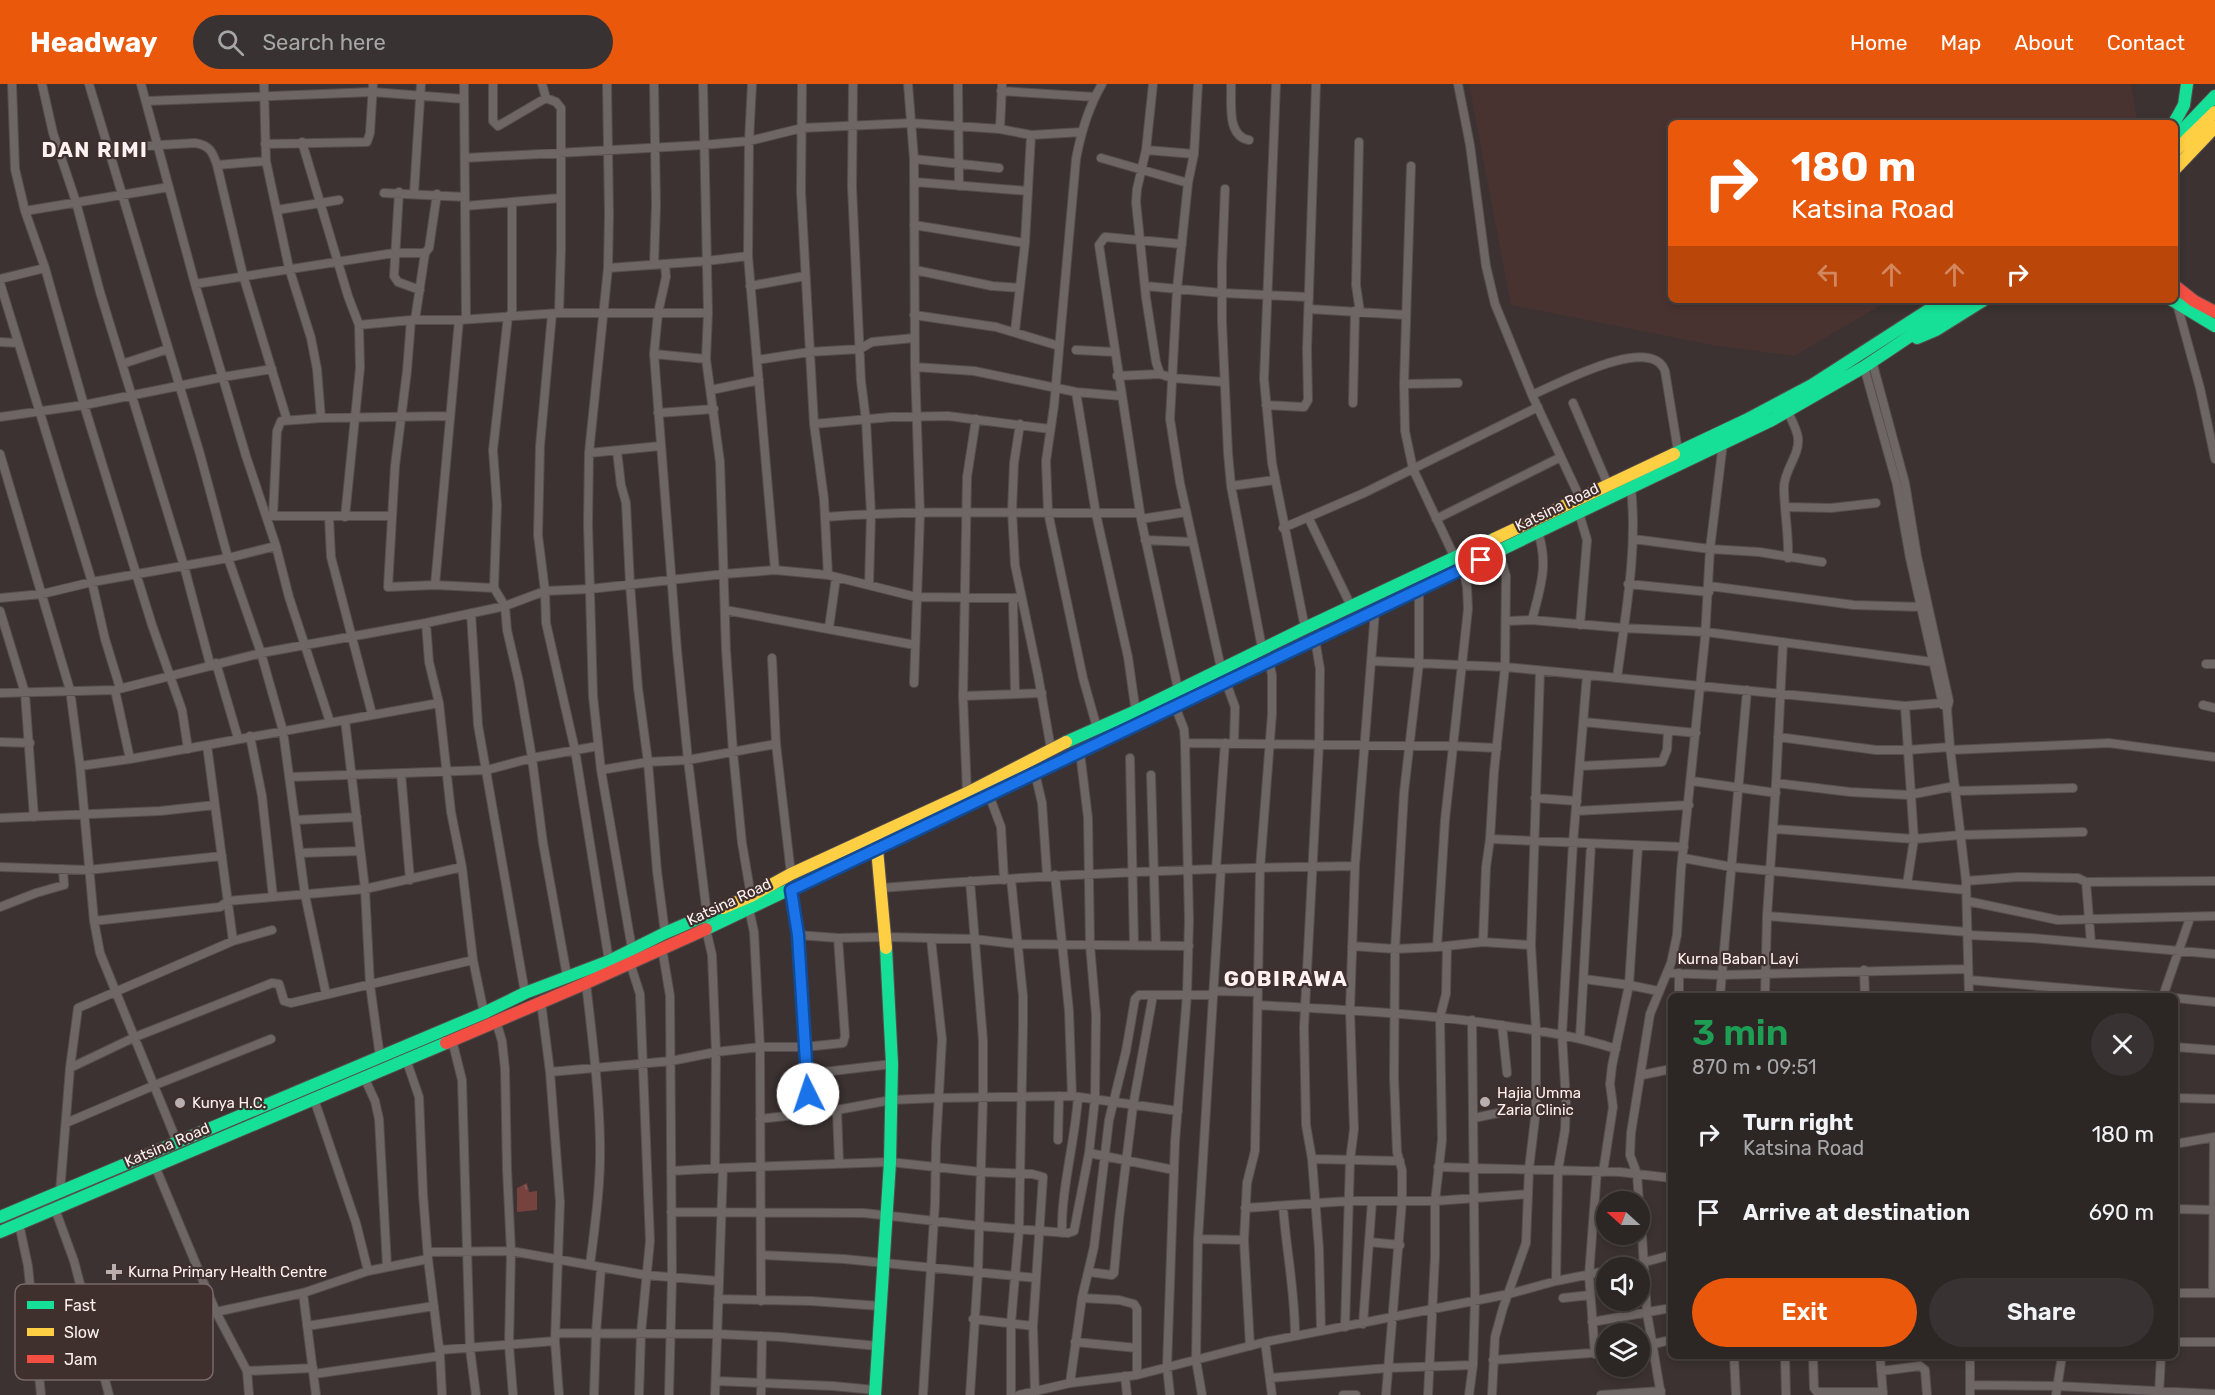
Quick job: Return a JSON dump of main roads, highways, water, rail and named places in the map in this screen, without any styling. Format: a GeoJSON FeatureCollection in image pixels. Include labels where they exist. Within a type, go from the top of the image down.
{"type":"FeatureCollection","features":[{"type":"Feature","properties":{"kind":"main road"},"geometry":{"type":"LineString","coordinates":[[2176,120],[2184,105],[2187,84]]}},
{"type":"Feature","properties":{"kind":"main road"},"geometry":{"type":"LineString","coordinates":[[2178,135],[2215,96]]}},
{"type":"Feature","properties":{"kind":"main road"},"geometry":{"type":"LineString","coordinates":[[2178,148],[2215,112]]}},
{"type":"Feature","properties":{"kind":"main road"},"geometry":{"type":"LineString","coordinates":[[2178,166],[2215,127]]}},
{"type":"Feature","properties":{"kind":"main road"},"geometry":{"type":"LineString","coordinates":[[2178,288],[2194,301],[2215,312]]}},
{"type":"Feature","properties":{"kind":"main road"},"geometry":{"type":"LineString","coordinates":[[1922,303],[1907,315],[1899,336],[1920,338],[1979,303]]}},
{"type":"Feature","properties":{"kind":"main road","name":"Katsina Road"},"geometry":{"type":"LineString","coordinates":[[0,1217],[484,1013],[525,993],[609,961],[967,793],[1097,728],[1174,706],[1226,682],[1788,411],[1868,364],[1940,303]]}},
{"type":"Feature","properties":{"kind":"main road","name":"Katsina Road"},"geometry":{"type":"LineString","coordinates":[[0,1232],[586,983],[791,890],[1080,752],[1138,717],[1178,689],[1454,556],[1746,420],[1959,303]]}},
{"type":"Feature","properties":{"kind":"main road"},"geometry":{"type":"LineString","coordinates":[[2177,303],[2215,326]]}},
{"type":"Feature","properties":{"kind":"main road"},"geometry":{"type":"LineString","coordinates":[[875,1393],[890,1162],[891,1100],[885,937],[877,849]]}},
{"type":"Feature","properties":{"kind":"place","name":"Hajia Umma Zaria Clinic"},"geometry":{"type":"Point","coordinates":[1485,1102]}},
{"type":"Feature","properties":{"kind":"place","name":"Kunya H.C."},"geometry":{"type":"Point","coordinates":[180,1103]}},
{"type":"Feature","properties":{"kind":"place","name":"Kurna Primary Health Centre"},"geometry":{"type":"Point","coordinates":[114,1272]}},
{"type":"Feature","properties":{"kind":"district","name":"DAN RIMI"},"geometry":{"type":"Point","coordinates":[95,149]}},
{"type":"Feature","properties":{"kind":"district","name":"GOBIRAWA"},"geometry":{"type":"Point","coordinates":[1286,978]}}]}
